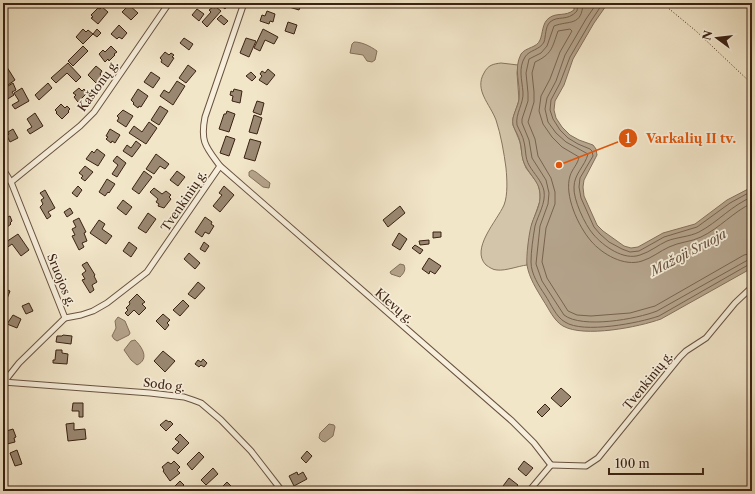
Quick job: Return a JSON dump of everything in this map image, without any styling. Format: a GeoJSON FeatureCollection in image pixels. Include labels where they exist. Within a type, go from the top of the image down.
{"type":"FeatureCollection","features":[{"type":"Feature","properties":{"kind":"street","name":"Kaštonų g."},"geometry":{"type":"LineString","coordinates":[[11,182],[80,126],[94,112],[168,3]]}},
{"type":"Feature","properties":{"kind":"street","name":"Tvenkinių g."},"geometry":{"type":"LineString","coordinates":[[65,318],[93,311],[107,303],[147,272],[220,166],[203,139],[202,130],[205,117],[244,3]]}},
{"type":"Feature","properties":{"kind":"street","name":"Klevų g."},"geometry":{"type":"LineString","coordinates":[[220,166],[512,421],[534,443],[551,465]]}},
{"type":"Feature","properties":{"kind":"street","name":"Sruojos g."},"geometry":{"type":"LineString","coordinates":[[3,169],[11,182],[65,318],[19,363],[4,382]]}},
{"type":"Feature","properties":{"kind":"street","name":"Tvenkinių g."},"geometry":{"type":"LineString","coordinates":[[551,465],[586,466],[598,458],[680,358],[706,338],[735,303],[752,287]]}},
{"type":"Feature","properties":{"kind":"street","name":"Sodo g."},"geometry":{"type":"LineString","coordinates":[[4,382],[150,393],[184,397],[201,403],[251,451],[282,491]]}},
{"type":"Feature","properties":{"kind":"street"},"geometry":{"type":"LineString","coordinates":[[530,491],[551,465]]}},
{"type":"Feature","properties":{"kind":"path"},"geometry":{"type":"LineString","coordinates":[[662,3],[696,31],[752,84]]}},
{"type":"Feature","properties":{"kind":"shaded area"},"geometry":{"type":"Polygon","coordinates":[[[501,63],[518,65],[517,73],[519,100],[513,118],[513,125],[520,142],[526,168],[538,184],[540,201],[532,224],[527,265],[494,270],[486,265],[482,258],[481,251],[486,235],[504,205],[507,187],[506,168],[496,120],[484,97],[481,79],[487,68],[493,64],[501,63]]]}},
{"type":"Feature","properties":{"kind":"water","name":"Mažoji Sruoja"},"geometry":{"type":"Polygon","coordinates":[[[574,3],[608,3],[594,23],[573,59],[564,85],[555,101],[554,110],[556,118],[570,135],[593,145],[596,149],[597,155],[584,180],[583,187],[584,196],[597,225],[624,246],[631,248],[638,247],[663,233],[695,224],[727,200],[752,187],[752,268],[661,319],[612,330],[584,331],[572,329],[560,324],[536,288],[527,265],[527,250],[530,232],[539,205],[540,194],[538,185],[522,158],[521,146],[513,125],[513,118],[519,99],[518,65],[521,54],[539,43],[547,20],[555,15],[571,12],[574,10],[574,3]]]}},
{"type":"Feature","properties":{"kind":"water"},"geometry":{"type":"Polygon","coordinates":[[[354,42],[372,47],[377,51],[375,60],[372,62],[367,61],[363,55],[350,53],[354,42]]]}},
{"type":"Feature","properties":{"kind":"water"},"geometry":{"type":"Polygon","coordinates":[[[252,170],[270,183],[269,188],[263,187],[249,176],[249,172],[252,170]]]}},
{"type":"Feature","properties":{"kind":"water"},"geometry":{"type":"Polygon","coordinates":[[[400,264],[404,265],[405,268],[401,276],[391,274],[390,272],[400,264]]]}},
{"type":"Feature","properties":{"kind":"water"},"geometry":{"type":"Polygon","coordinates":[[[118,317],[125,321],[130,333],[117,341],[112,336],[116,328],[115,321],[118,317]]]}},
{"type":"Feature","properties":{"kind":"water"},"geometry":{"type":"Polygon","coordinates":[[[135,340],[144,353],[143,360],[137,365],[131,360],[124,350],[131,341],[135,340]]]}},
{"type":"Feature","properties":{"kind":"water"},"geometry":{"type":"Polygon","coordinates":[[[329,424],[334,425],[335,427],[333,436],[325,442],[319,438],[320,433],[329,424]]]}},
{"type":"Feature","properties":{"kind":"building"},"geometry":{"type":"Polygon","coordinates":[[[218,3],[229,3],[225,9],[218,3]]]}},
{"type":"Feature","properties":{"kind":"building"},"geometry":{"type":"Polygon","coordinates":[[[290,3],[302,3],[299,10],[289,7],[290,3]]]}},
{"type":"Feature","properties":{"kind":"building"},"geometry":{"type":"Polygon","coordinates":[[[129,5],[138,13],[131,20],[122,12],[129,5]]]}},
{"type":"Feature","properties":{"kind":"building"},"geometry":{"type":"Polygon","coordinates":[[[102,7],[108,12],[98,24],[91,18],[93,17],[91,15],[98,8],[100,9],[102,7]]]}},
{"type":"Feature","properties":{"kind":"building"},"geometry":{"type":"Polygon","coordinates":[[[216,7],[221,11],[207,27],[202,22],[211,12],[209,10],[216,7]]]}},
{"type":"Feature","properties":{"kind":"building"},"geometry":{"type":"Polygon","coordinates":[[[197,9],[204,14],[199,21],[192,15],[197,9]]]}},
{"type":"Feature","properties":{"kind":"building"},"geometry":{"type":"Polygon","coordinates":[[[267,11],[275,14],[273,22],[270,21],[269,24],[260,21],[262,15],[265,16],[267,11]]]}},
{"type":"Feature","properties":{"kind":"building"},"geometry":{"type":"Polygon","coordinates":[[[221,15],[228,21],[224,25],[217,19],[221,15]]]}},
{"type":"Feature","properties":{"kind":"building"},"geometry":{"type":"Polygon","coordinates":[[[288,22],[297,25],[294,34],[285,31],[288,22]]]}},
{"type":"Feature","properties":{"kind":"building"},"geometry":{"type":"Polygon","coordinates":[[[119,25],[127,33],[122,39],[119,37],[117,39],[111,34],[119,25]]]}},
{"type":"Feature","properties":{"kind":"building"},"geometry":{"type":"Polygon","coordinates":[[[83,29],[86,32],[88,30],[93,34],[83,44],[76,37],[83,29]]]}},
{"type":"Feature","properties":{"kind":"building"},"geometry":{"type":"Polygon","coordinates":[[[97,29],[101,33],[97,37],[93,34],[97,29]]]}},
{"type":"Feature","properties":{"kind":"building"},"geometry":{"type":"Polygon","coordinates":[[[263,29],[278,37],[274,44],[265,40],[260,51],[254,48],[263,29]]]}},
{"type":"Feature","properties":{"kind":"building"},"geometry":{"type":"Polygon","coordinates":[[[184,38],[193,44],[189,50],[180,43],[184,38]]]}},
{"type":"Feature","properties":{"kind":"building"},"geometry":{"type":"Polygon","coordinates":[[[246,38],[256,41],[249,57],[240,53],[246,38]]]}},
{"type":"Feature","properties":{"kind":"building"},"geometry":{"type":"Polygon","coordinates":[[[83,46],[88,51],[73,66],[68,61],[83,46]]]}},
{"type":"Feature","properties":{"kind":"building"},"geometry":{"type":"Polygon","coordinates":[[[111,46],[117,52],[109,61],[108,59],[105,62],[99,54],[103,50],[105,52],[111,46]]]}},
{"type":"Feature","properties":{"kind":"building"},"geometry":{"type":"Polygon","coordinates":[[[165,52],[169,55],[171,53],[174,55],[172,57],[174,58],[168,67],[161,62],[162,60],[160,58],[165,52]]]}},
{"type":"Feature","properties":{"kind":"building"},"geometry":{"type":"Polygon","coordinates":[[[68,63],[81,77],[76,82],[67,73],[56,83],[51,78],[68,63]]]}},
{"type":"Feature","properties":{"kind":"building"},"geometry":{"type":"Polygon","coordinates":[[[5,64],[15,80],[8,85],[3,76],[3,66],[5,64]]]}},
{"type":"Feature","properties":{"kind":"building"},"geometry":{"type":"Polygon","coordinates":[[[188,65],[196,71],[186,83],[179,78],[188,65]]]}},
{"type":"Feature","properties":{"kind":"building"},"geometry":{"type":"Polygon","coordinates":[[[96,66],[102,71],[100,74],[102,77],[96,83],[88,75],[96,66]]]}},
{"type":"Feature","properties":{"kind":"building"},"geometry":{"type":"Polygon","coordinates":[[[268,69],[275,75],[267,85],[259,80],[262,76],[260,74],[262,71],[265,73],[268,69]]]}},
{"type":"Feature","properties":{"kind":"building"},"geometry":{"type":"Polygon","coordinates":[[[151,72],[160,78],[153,88],[144,82],[151,72]]]}},
{"type":"Feature","properties":{"kind":"building"},"geometry":{"type":"Polygon","coordinates":[[[251,72],[256,77],[252,81],[246,76],[251,72]]]}},
{"type":"Feature","properties":{"kind":"building"},"geometry":{"type":"Polygon","coordinates":[[[177,81],[185,86],[173,105],[160,96],[164,90],[169,93],[177,81]]]}},
{"type":"Feature","properties":{"kind":"building"},"geometry":{"type":"Polygon","coordinates":[[[13,83],[16,90],[12,92],[14,95],[6,100],[3,95],[3,89],[13,83]]]}},
{"type":"Feature","properties":{"kind":"building"},"geometry":{"type":"Polygon","coordinates":[[[48,83],[52,88],[39,100],[35,95],[48,83]]]}},
{"type":"Feature","properties":{"kind":"building"},"geometry":{"type":"Polygon","coordinates":[[[22,88],[29,101],[15,109],[12,105],[19,101],[14,93],[22,88]]]}},
{"type":"Feature","properties":{"kind":"building"},"geometry":{"type":"Polygon","coordinates":[[[79,88],[82,91],[84,89],[86,94],[78,102],[74,97],[76,95],[73,93],[79,88]]]}},
{"type":"Feature","properties":{"kind":"building"},"geometry":{"type":"Polygon","coordinates":[[[138,89],[148,96],[141,107],[139,106],[138,108],[131,100],[138,89]]]}},
{"type":"Feature","properties":{"kind":"building"},"geometry":{"type":"Polygon","coordinates":[[[234,89],[242,91],[240,103],[232,101],[233,96],[230,95],[231,91],[233,92],[234,89]]]}},
{"type":"Feature","properties":{"kind":"building"},"geometry":{"type":"Polygon","coordinates":[[[257,101],[264,103],[261,115],[253,112],[257,101]]]}},
{"type":"Feature","properties":{"kind":"building"},"geometry":{"type":"Polygon","coordinates":[[[61,104],[65,108],[67,106],[70,109],[62,119],[55,110],[61,104]]]}},
{"type":"Feature","properties":{"kind":"building"},"geometry":{"type":"Polygon","coordinates":[[[160,106],[168,111],[159,125],[151,120],[160,106]]]}},
{"type":"Feature","properties":{"kind":"building"},"geometry":{"type":"Polygon","coordinates":[[[123,110],[133,116],[126,127],[117,121],[119,118],[117,116],[123,110]]]}},
{"type":"Feature","properties":{"kind":"building"},"geometry":{"type":"Polygon","coordinates":[[[227,111],[235,114],[229,132],[219,129],[224,114],[226,114],[227,111]]]}},
{"type":"Feature","properties":{"kind":"building"},"geometry":{"type":"Polygon","coordinates":[[[35,113],[43,126],[30,134],[27,130],[32,127],[27,119],[35,113]]]}},
{"type":"Feature","properties":{"kind":"building"},"geometry":{"type":"Polygon","coordinates":[[[254,115],[262,118],[257,134],[249,132],[254,115]]]}},
{"type":"Feature","properties":{"kind":"building"},"geometry":{"type":"Polygon","coordinates":[[[149,122],[157,128],[146,144],[129,133],[134,126],[142,132],[149,122]]]}},
{"type":"Feature","properties":{"kind":"building"},"geometry":{"type":"Polygon","coordinates":[[[13,129],[18,138],[10,142],[7,136],[9,134],[8,132],[13,129]]]}},
{"type":"Feature","properties":{"kind":"building"},"geometry":{"type":"Polygon","coordinates":[[[110,129],[120,135],[115,143],[112,141],[111,143],[106,139],[110,129]]]}},
{"type":"Feature","properties":{"kind":"building"},"geometry":{"type":"Polygon","coordinates":[[[226,136],[235,139],[229,156],[220,153],[226,136]]]}},
{"type":"Feature","properties":{"kind":"building"},"geometry":{"type":"Polygon","coordinates":[[[250,139],[261,142],[255,161],[244,158],[250,139]]]}},
{"type":"Feature","properties":{"kind":"building"},"geometry":{"type":"Polygon","coordinates":[[[136,141],[141,145],[132,157],[123,151],[127,145],[131,148],[136,141]]]}},
{"type":"Feature","properties":{"kind":"building"},"geometry":{"type":"Polygon","coordinates":[[[97,149],[105,155],[98,166],[86,159],[92,151],[94,153],[97,149]]]}},
{"type":"Feature","properties":{"kind":"building"},"geometry":{"type":"Polygon","coordinates":[[[156,154],[169,164],[165,169],[160,166],[154,174],[146,169],[156,154]]]}},
{"type":"Feature","properties":{"kind":"building"},"geometry":{"type":"Polygon","coordinates":[[[117,156],[126,163],[117,177],[112,174],[118,165],[113,161],[117,156]]]}},
{"type":"Feature","properties":{"kind":"building"},"geometry":{"type":"Polygon","coordinates":[[[85,166],[93,172],[85,181],[81,178],[83,176],[79,173],[85,166]]]}},
{"type":"Feature","properties":{"kind":"building"},"geometry":{"type":"Polygon","coordinates":[[[144,171],[152,177],[139,194],[132,189],[144,171]]]}},
{"type":"Feature","properties":{"kind":"building"},"geometry":{"type":"Polygon","coordinates":[[[177,171],[185,177],[178,186],[170,180],[177,171]]]}},
{"type":"Feature","properties":{"kind":"building"},"geometry":{"type":"Polygon","coordinates":[[[107,179],[115,184],[105,196],[99,192],[107,179]]]}},
{"type":"Feature","properties":{"kind":"building"},"geometry":{"type":"Polygon","coordinates":[[[78,186],[82,190],[77,197],[72,193],[78,186]]]}},
{"type":"Feature","properties":{"kind":"building"},"geometry":{"type":"Polygon","coordinates":[[[224,186],[234,195],[220,212],[213,206],[222,195],[219,193],[224,186]]]}},
{"type":"Feature","properties":{"kind":"building"},"geometry":{"type":"Polygon","coordinates":[[[154,188],[162,194],[166,191],[171,195],[169,197],[171,199],[164,208],[158,206],[159,204],[156,202],[158,199],[150,192],[154,188]]]}},
{"type":"Feature","properties":{"kind":"building"},"geometry":{"type":"Polygon","coordinates":[[[45,190],[55,208],[48,212],[51,216],[47,219],[40,207],[43,204],[41,200],[44,198],[40,193],[45,190]]]}},
{"type":"Feature","properties":{"kind":"building"},"geometry":{"type":"Polygon","coordinates":[[[123,200],[132,207],[126,215],[117,208],[123,200]]]}},
{"type":"Feature","properties":{"kind":"building"},"geometry":{"type":"Polygon","coordinates":[[[400,206],[405,213],[388,227],[383,220],[400,206]]]}},
{"type":"Feature","properties":{"kind":"building"},"geometry":{"type":"Polygon","coordinates":[[[70,208],[73,213],[67,217],[64,212],[70,208]]]}},
{"type":"Feature","properties":{"kind":"building"},"geometry":{"type":"Polygon","coordinates":[[[148,213],[156,219],[146,233],[138,228],[148,213]]]}},
{"type":"Feature","properties":{"kind":"building"},"geometry":{"type":"Polygon","coordinates":[[[6,215],[8,217],[10,216],[12,221],[6,228],[3,227],[3,217],[6,215]]]}},
{"type":"Feature","properties":{"kind":"building"},"geometry":{"type":"Polygon","coordinates":[[[205,217],[212,222],[211,224],[214,226],[209,234],[205,232],[202,237],[195,232],[205,217]]]}},
{"type":"Feature","properties":{"kind":"building"},"geometry":{"type":"Polygon","coordinates":[[[79,218],[86,232],[84,233],[87,241],[82,243],[84,247],[79,250],[72,236],[75,235],[72,229],[76,227],[73,221],[79,218]]]}},
{"type":"Feature","properties":{"kind":"building"},"geometry":{"type":"Polygon","coordinates":[[[99,220],[105,224],[102,229],[112,236],[106,244],[90,233],[99,220]]]}},
{"type":"Feature","properties":{"kind":"building"},"geometry":{"type":"Polygon","coordinates":[[[433,232],[441,232],[441,237],[433,238],[433,232]]]}},
{"type":"Feature","properties":{"kind":"building"},"geometry":{"type":"Polygon","coordinates":[[[399,233],[407,239],[400,250],[392,245],[399,233]]]}},
{"type":"Feature","properties":{"kind":"building"},"geometry":{"type":"Polygon","coordinates":[[[18,234],[29,250],[21,256],[12,244],[5,249],[3,246],[3,244],[18,234]]]}},
{"type":"Feature","properties":{"kind":"building"},"geometry":{"type":"Polygon","coordinates":[[[429,240],[429,244],[420,245],[419,241],[429,240]]]}},
{"type":"Feature","properties":{"kind":"building"},"geometry":{"type":"Polygon","coordinates":[[[129,242],[137,248],[131,257],[123,251],[129,242]]]}},
{"type":"Feature","properties":{"kind":"building"},"geometry":{"type":"Polygon","coordinates":[[[204,242],[209,246],[205,252],[200,249],[204,242]]]}},
{"type":"Feature","properties":{"kind":"building"},"geometry":{"type":"Polygon","coordinates":[[[415,245],[423,250],[420,254],[412,248],[415,245]]]}},
{"type":"Feature","properties":{"kind":"building"},"geometry":{"type":"Polygon","coordinates":[[[189,253],[200,263],[195,269],[184,259],[189,253]]]}},
{"type":"Feature","properties":{"kind":"building"},"geometry":{"type":"Polygon","coordinates":[[[429,258],[441,266],[435,274],[430,271],[429,274],[422,269],[429,258]]]}},
{"type":"Feature","properties":{"kind":"building"},"geometry":{"type":"Polygon","coordinates":[[[87,262],[95,275],[94,276],[97,282],[92,285],[94,290],[90,293],[82,280],[85,279],[82,274],[86,271],[82,265],[87,262]]]}},
{"type":"Feature","properties":{"kind":"building"},"geometry":{"type":"Polygon","coordinates":[[[198,282],[205,288],[195,299],[188,294],[198,282]]]}},
{"type":"Feature","properties":{"kind":"building"},"geometry":{"type":"Polygon","coordinates":[[[3,288],[10,291],[5,304],[3,303],[3,288]]]}},
{"type":"Feature","properties":{"kind":"building"},"geometry":{"type":"Polygon","coordinates":[[[137,294],[145,302],[142,304],[146,308],[139,315],[134,310],[128,316],[125,313],[128,310],[126,308],[130,304],[129,302],[137,294]]]}},
{"type":"Feature","properties":{"kind":"building"},"geometry":{"type":"Polygon","coordinates":[[[183,300],[189,306],[180,316],[173,310],[183,300]]]}},
{"type":"Feature","properties":{"kind":"building"},"geometry":{"type":"Polygon","coordinates":[[[29,303],[33,311],[26,314],[22,306],[29,303]]]}},
{"type":"Feature","properties":{"kind":"building"},"geometry":{"type":"Polygon","coordinates":[[[163,314],[170,320],[167,323],[169,325],[165,330],[156,321],[163,314]]]}},
{"type":"Feature","properties":{"kind":"building"},"geometry":{"type":"Polygon","coordinates":[[[13,315],[21,319],[17,328],[7,324],[13,315]]]}},
{"type":"Feature","properties":{"kind":"building"},"geometry":{"type":"Polygon","coordinates":[[[57,336],[72,336],[71,344],[56,342],[57,336]]]}},
{"type":"Feature","properties":{"kind":"building"},"geometry":{"type":"Polygon","coordinates":[[[56,350],[62,350],[62,353],[68,354],[67,364],[53,363],[53,360],[55,360],[56,350]]]}},
{"type":"Feature","properties":{"kind":"building"},"geometry":{"type":"Polygon","coordinates":[[[163,351],[175,361],[165,372],[154,361],[163,351]]]}},
{"type":"Feature","properties":{"kind":"building"},"geometry":{"type":"Polygon","coordinates":[[[203,359],[207,363],[204,367],[201,365],[199,367],[195,364],[198,360],[201,362],[203,359]]]}},
{"type":"Feature","properties":{"kind":"building"},"geometry":{"type":"Polygon","coordinates":[[[561,388],[571,397],[561,407],[551,398],[561,388]]]}},
{"type":"Feature","properties":{"kind":"building"},"geometry":{"type":"Polygon","coordinates":[[[73,403],[83,403],[83,417],[79,417],[79,411],[72,411],[73,403]]]}},
{"type":"Feature","properties":{"kind":"building"},"geometry":{"type":"Polygon","coordinates":[[[545,404],[550,409],[542,417],[537,412],[545,404]]]}},
{"type":"Feature","properties":{"kind":"building"},"geometry":{"type":"Polygon","coordinates":[[[166,420],[173,424],[166,431],[160,425],[166,420]]]}},
{"type":"Feature","properties":{"kind":"building"},"geometry":{"type":"Polygon","coordinates":[[[74,423],[74,430],[85,429],[86,439],[68,441],[66,424],[74,423]]]}},
{"type":"Feature","properties":{"kind":"building"},"geometry":{"type":"Polygon","coordinates":[[[13,429],[16,437],[14,438],[15,442],[7,444],[3,432],[13,429]]]}},
{"type":"Feature","properties":{"kind":"building"},"geometry":{"type":"Polygon","coordinates":[[[180,434],[189,443],[178,454],[172,449],[179,442],[175,439],[180,434]]]}},
{"type":"Feature","properties":{"kind":"building"},"geometry":{"type":"Polygon","coordinates":[[[17,450],[22,464],[15,466],[10,453],[17,450]]]}},
{"type":"Feature","properties":{"kind":"building"},"geometry":{"type":"Polygon","coordinates":[[[307,451],[312,456],[306,463],[301,458],[307,451]]]}},
{"type":"Feature","properties":{"kind":"building"},"geometry":{"type":"Polygon","coordinates":[[[199,452],[204,457],[192,470],[187,464],[199,452]]]}},
{"type":"Feature","properties":{"kind":"building"},"geometry":{"type":"Polygon","coordinates":[[[174,461],[180,467],[177,470],[180,473],[170,481],[162,467],[168,462],[171,464],[174,461]]]}},
{"type":"Feature","properties":{"kind":"building"},"geometry":{"type":"Polygon","coordinates":[[[524,461],[533,468],[526,476],[518,469],[524,461]]]}},
{"type":"Feature","properties":{"kind":"building"},"geometry":{"type":"Polygon","coordinates":[[[213,468],[218,474],[206,485],[201,480],[213,468]]]}},
{"type":"Feature","properties":{"kind":"building"},"geometry":{"type":"Polygon","coordinates":[[[297,472],[298,475],[303,472],[307,479],[294,486],[289,476],[297,472]]]}},
{"type":"Feature","properties":{"kind":"building"},"geometry":{"type":"Polygon","coordinates":[[[509,478],[518,485],[513,491],[509,491],[503,486],[509,478]]]}},
{"type":"Feature","properties":{"kind":"building"},"geometry":{"type":"Polygon","coordinates":[[[180,481],[184,485],[179,490],[175,486],[180,481]]]}},
{"type":"Feature","properties":{"kind":"building"},"geometry":{"type":"Polygon","coordinates":[[[227,482],[233,488],[229,491],[218,491],[227,482]]]}},
{"type":"Feature","properties":{"kind":"place","name":"Varkalių II tv."},"geometry":{"type":"Point","coordinates":[559,165]}}]}
